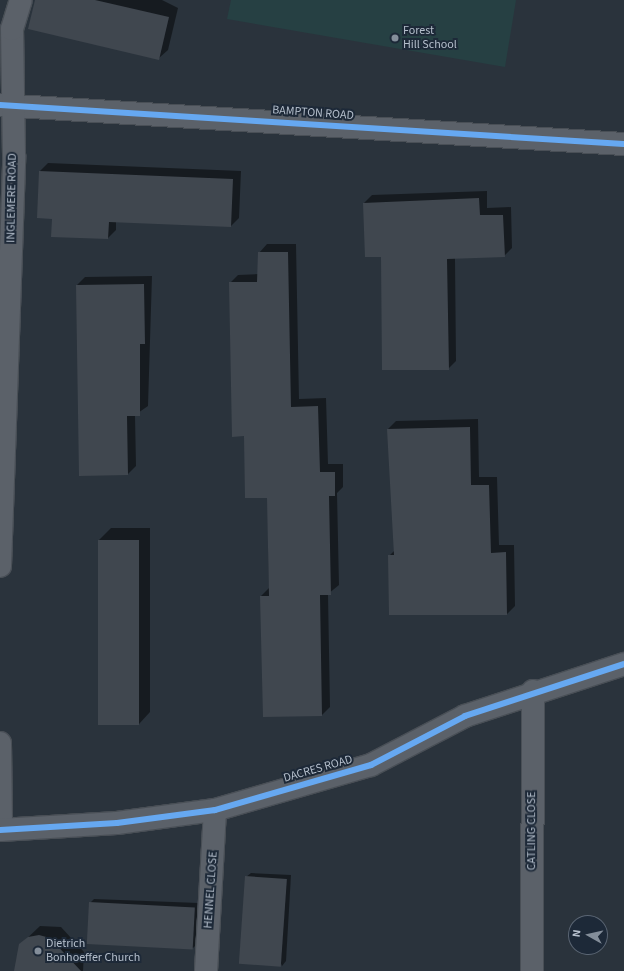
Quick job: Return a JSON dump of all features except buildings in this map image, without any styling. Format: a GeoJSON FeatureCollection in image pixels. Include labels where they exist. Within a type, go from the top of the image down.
{"type":"FeatureCollection","features":[{"type":"Feature","properties":{"kind":"street","name":"INGLEMERE ROAD"},"geometry":{"type":"LineString","coordinates":[[0,566],[6,105],[12,29],[21,0]]}},
{"type":"Feature","properties":{"kind":"street","name":"BAMPTON ROAD"},"geometry":{"type":"LineString","coordinates":[[6,105],[624,144]]}},
{"type":"Feature","properties":{"kind":"street","name":"DACRES ROAD"},"geometry":{"type":"LineString","coordinates":[[0,830],[117,823],[215,810],[371,765],[465,716],[533,691],[624,664]]}},
{"type":"Feature","properties":{"kind":"street","name":"CATLING CLOSE"},"geometry":{"type":"LineString","coordinates":[[532,971],[533,691]]}},
{"type":"Feature","properties":{"kind":"street"},"geometry":{"type":"LineString","coordinates":[[0,743],[0,830]]}},
{"type":"Feature","properties":{"kind":"street","name":"HENNEL CLOSE"},"geometry":{"type":"LineString","coordinates":[[206,971],[215,810]]}},
{"type":"Feature","properties":{"kind":"green space"},"geometry":{"type":"Polygon","coordinates":[[[231,0],[516,0],[505,67],[227,19],[231,0]]]}},
{"type":"Feature","properties":{"kind":"cycle path"},"geometry":{"type":"LineString","coordinates":[[0,105],[624,144]]}},
{"type":"Feature","properties":{"kind":"cycle path"},"geometry":{"type":"LineString","coordinates":[[0,830],[117,823],[215,810],[371,765],[465,716],[624,664]]}},
{"type":"Feature","properties":{"kind":"place","name":"Forest Hill School"},"geometry":{"type":"Point","coordinates":[395,38]}},
{"type":"Feature","properties":{"kind":"place","name":"Dietrich Bonhoeffer Church"},"geometry":{"type":"Point","coordinates":[38,951]}}]}
